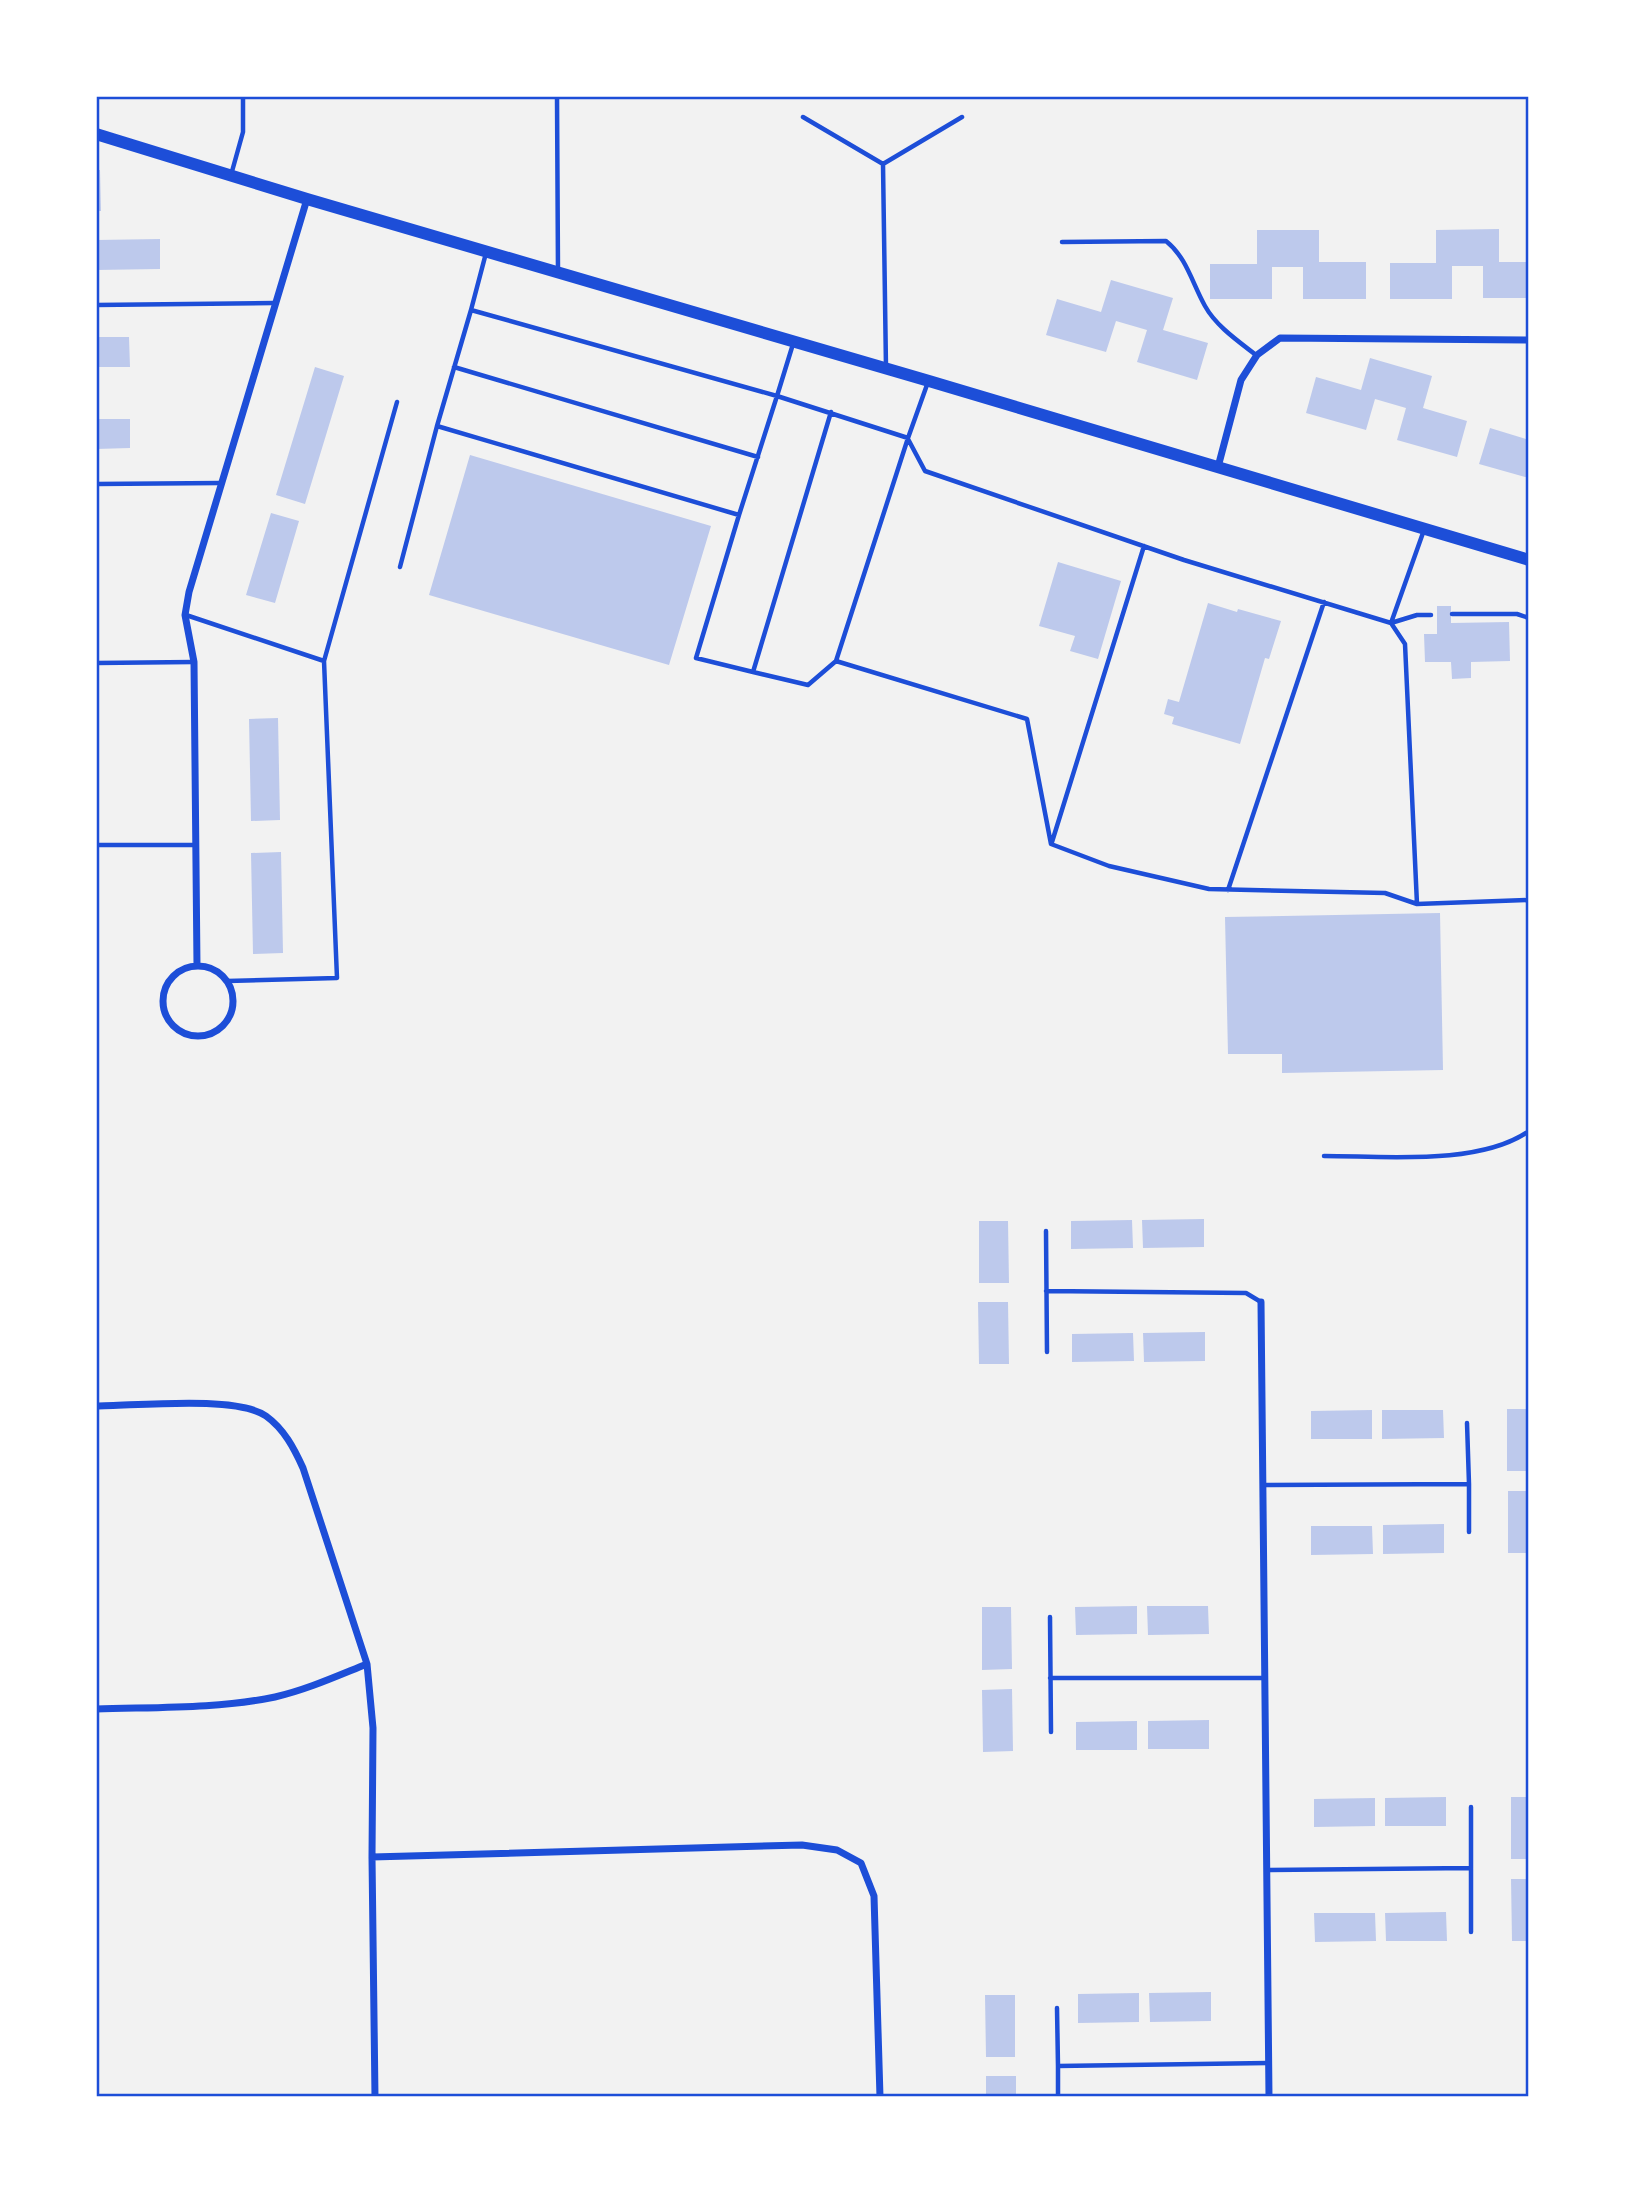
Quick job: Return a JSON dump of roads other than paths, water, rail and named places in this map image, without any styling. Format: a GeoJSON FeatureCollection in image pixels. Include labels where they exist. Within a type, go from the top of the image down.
{"type":"FeatureCollection","features":[{"type":"Feature","properties":{"kind":"main road"},"geometry":{"type":"LineString","coordinates":[[96,134],[307,199],[1529,560]]}},
{"type":"Feature","properties":{"kind":"street"},"geometry":{"type":"LineString","coordinates":[[197,966],[194,662],[185,615],[189,592],[307,199]]}},
{"type":"Feature","properties":{"kind":"street"},"geometry":{"type":"LineString","coordinates":[[1218,467],[1241,380],[1257,355],[1280,338],[1529,340]]}},
{"type":"Feature","properties":{"kind":"street"},"geometry":{"type":"LineString","coordinates":[[186,968],[209,968],[227,981],[233,1005],[223,1026],[214,1032],[202,1036],[180,1031],[166,1014],[164,993],[176,974],[186,968]]}},
{"type":"Feature","properties":{"kind":"street"},"geometry":{"type":"LineString","coordinates":[[1261,1302],[1269,2097]]}},
{"type":"Feature","properties":{"kind":"street"},"geometry":{"type":"LineString","coordinates":[[96,1406],[244,1407],[265,1415],[273,1423],[294,1446],[303,1468],[367,1664],[373,1728],[376,2097]]}},
{"type":"Feature","properties":{"kind":"street"},"geometry":{"type":"LineString","coordinates":[[96,1709],[219,1706],[276,1696],[367,1664]]}},
{"type":"Feature","properties":{"kind":"street"},"geometry":{"type":"LineString","coordinates":[[372,1857],[802,1845],[836,1850],[861,1863],[874,1896],[880,2097]]}},
{"type":"Feature","properties":{"kind":"lane"},"geometry":{"type":"LineString","coordinates":[[231,176],[243,132],[243,96]]}},
{"type":"Feature","properties":{"kind":"lane"},"geometry":{"type":"LineString","coordinates":[[557,96],[558,273]]}},
{"type":"Feature","properties":{"kind":"lane"},"geometry":{"type":"LineString","coordinates":[[803,117],[883,163]]}},
{"type":"Feature","properties":{"kind":"lane"},"geometry":{"type":"LineString","coordinates":[[883,163],[962,117]]}},
{"type":"Feature","properties":{"kind":"lane"},"geometry":{"type":"LineString","coordinates":[[883,163],[886,369]]}},
{"type":"Feature","properties":{"kind":"lane"},"geometry":{"type":"LineString","coordinates":[[1062,242],[1166,241],[1178,251],[1206,309],[1227,332],[1257,355]]}},
{"type":"Feature","properties":{"kind":"lane"},"geometry":{"type":"LineString","coordinates":[[400,567],[486,252]]}},
{"type":"Feature","properties":{"kind":"lane"},"geometry":{"type":"LineString","coordinates":[[96,305],[274,303]]}},
{"type":"Feature","properties":{"kind":"lane"},"geometry":{"type":"LineString","coordinates":[[471,310],[777,396],[908,438],[925,471],[1144,545],[1391,623],[1417,615],[1432,615]]}},
{"type":"Feature","properties":{"kind":"lane"},"geometry":{"type":"LineString","coordinates":[[793,342],[696,658],[808,685],[836,661],[929,381]]}},
{"type":"Feature","properties":{"kind":"lane"},"geometry":{"type":"LineString","coordinates":[[454,368],[758,457]]}},
{"type":"Feature","properties":{"kind":"lane"},"geometry":{"type":"LineString","coordinates":[[227,981],[337,978],[324,661],[397,402]]}},
{"type":"Feature","properties":{"kind":"lane"},"geometry":{"type":"LineString","coordinates":[[753,672],[831,412]]}},
{"type":"Feature","properties":{"kind":"lane"},"geometry":{"type":"LineString","coordinates":[[437,426],[739,515]]}},
{"type":"Feature","properties":{"kind":"lane"},"geometry":{"type":"LineString","coordinates":[[96,484],[221,483]]}},
{"type":"Feature","properties":{"kind":"lane"},"geometry":{"type":"LineString","coordinates":[[1391,623],[1424,529]]}},
{"type":"Feature","properties":{"kind":"lane"},"geometry":{"type":"LineString","coordinates":[[1051,844],[1144,545]]}},
{"type":"Feature","properties":{"kind":"lane"},"geometry":{"type":"LineString","coordinates":[[1228,890],[1324,602]]}},
{"type":"Feature","properties":{"kind":"lane"},"geometry":{"type":"LineString","coordinates":[[1452,614],[1517,614],[1529,618]]}},
{"type":"Feature","properties":{"kind":"lane"},"geometry":{"type":"LineString","coordinates":[[185,615],[324,661]]}},
{"type":"Feature","properties":{"kind":"lane"},"geometry":{"type":"LineString","coordinates":[[1391,623],[1405,643],[1417,904]]}},
{"type":"Feature","properties":{"kind":"lane"},"geometry":{"type":"LineString","coordinates":[[836,661],[1027,719],[1051,844]]}},
{"type":"Feature","properties":{"kind":"lane"},"geometry":{"type":"LineString","coordinates":[[96,663],[194,662]]}},
{"type":"Feature","properties":{"kind":"lane"},"geometry":{"type":"LineString","coordinates":[[1051,844],[1109,866],[1209,889],[1385,893],[1417,904],[1529,900]]}},
{"type":"Feature","properties":{"kind":"lane"},"geometry":{"type":"LineString","coordinates":[[96,845],[195,845]]}},
{"type":"Feature","properties":{"kind":"lane"},"geometry":{"type":"LineString","coordinates":[[1324,1156],[1442,1155],[1487,1150],[1529,1131]]}},
{"type":"Feature","properties":{"kind":"lane"},"geometry":{"type":"LineString","coordinates":[[1046,1231],[1046,1352]]}},
{"type":"Feature","properties":{"kind":"lane"},"geometry":{"type":"LineString","coordinates":[[1046,1291],[1246,1293],[1261,1302]]}},
{"type":"Feature","properties":{"kind":"lane"},"geometry":{"type":"LineString","coordinates":[[1467,1423],[1469,1532]]}},
{"type":"Feature","properties":{"kind":"lane"},"geometry":{"type":"LineString","coordinates":[[1263,1485],[1469,1484]]}},
{"type":"Feature","properties":{"kind":"lane"},"geometry":{"type":"LineString","coordinates":[[1050,1617],[1051,1732]]}},
{"type":"Feature","properties":{"kind":"lane"},"geometry":{"type":"LineString","coordinates":[[1050,1678],[1265,1678]]}},
{"type":"Feature","properties":{"kind":"lane"},"geometry":{"type":"LineString","coordinates":[[1471,1807],[1471,1932]]}},
{"type":"Feature","properties":{"kind":"lane"},"geometry":{"type":"LineString","coordinates":[[1266,1870],[1471,1868]]}},
{"type":"Feature","properties":{"kind":"lane"},"geometry":{"type":"LineString","coordinates":[[1057,2008],[1058,2097]]}},
{"type":"Feature","properties":{"kind":"lane"},"geometry":{"type":"LineString","coordinates":[[1058,2066],[1268,2063]]}}]}
